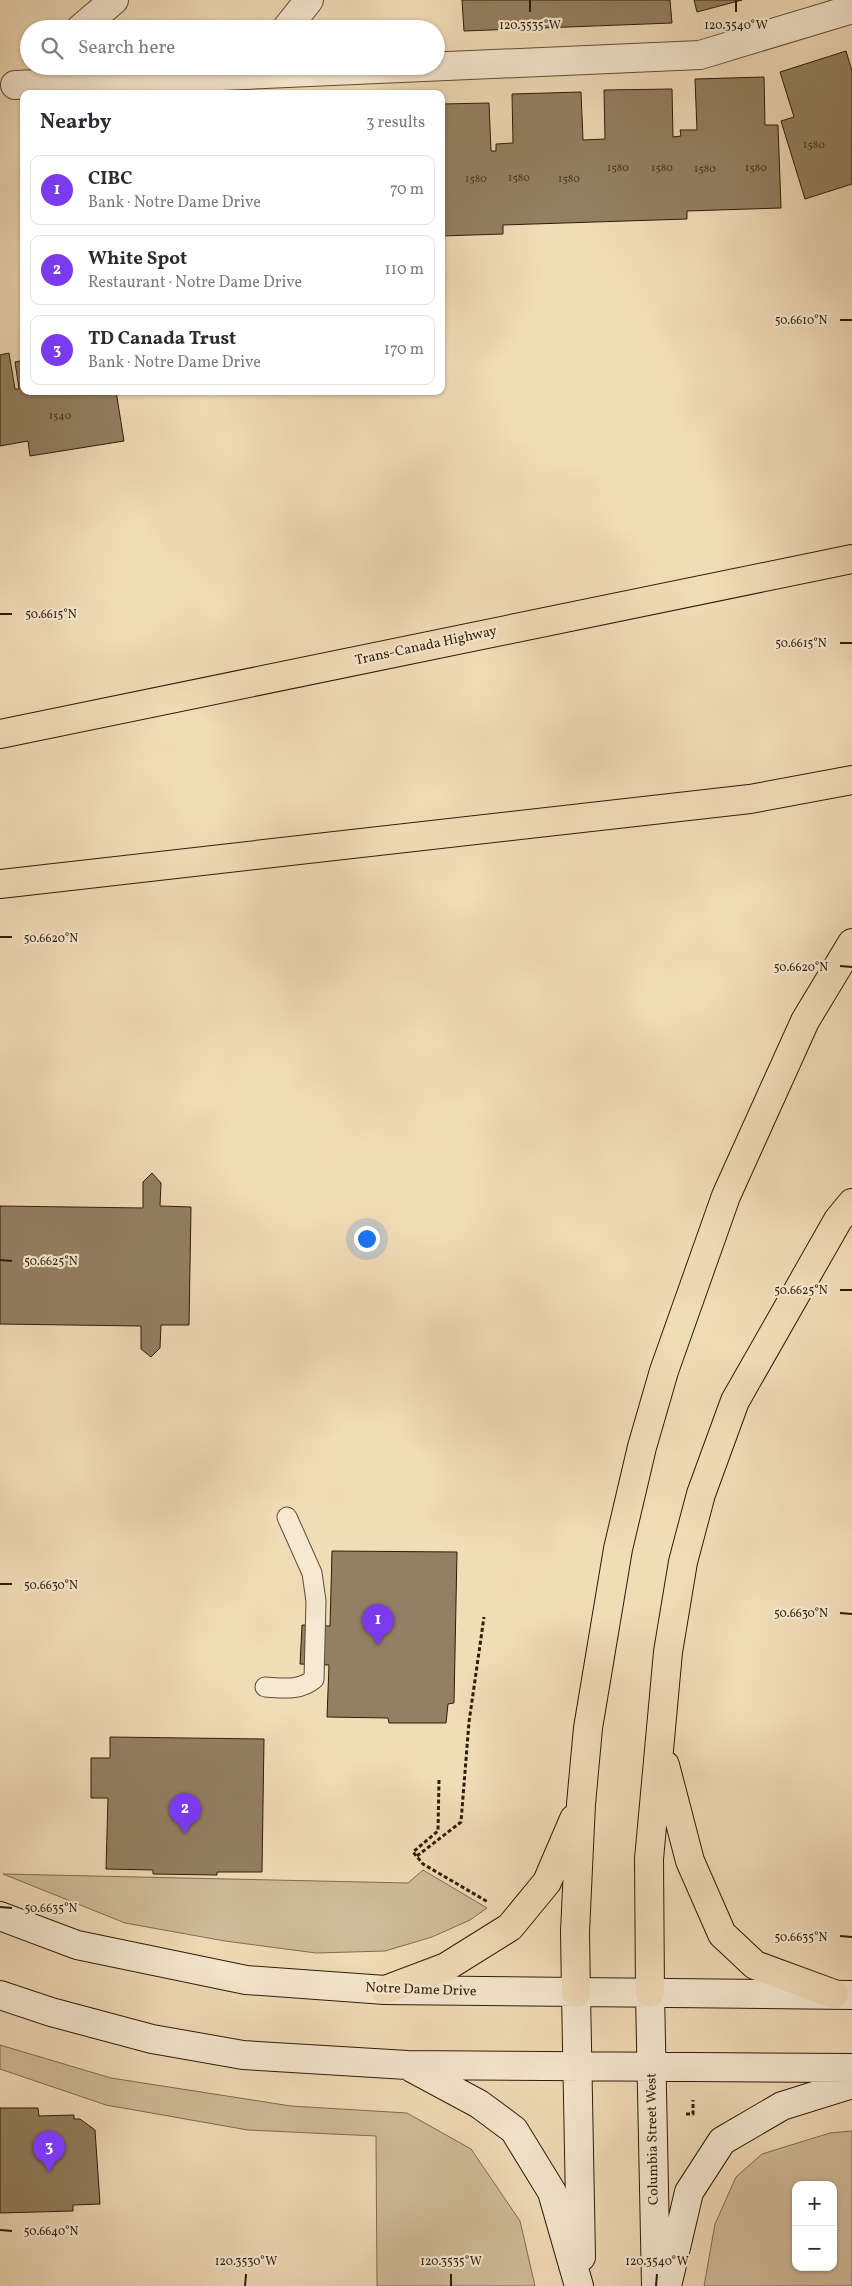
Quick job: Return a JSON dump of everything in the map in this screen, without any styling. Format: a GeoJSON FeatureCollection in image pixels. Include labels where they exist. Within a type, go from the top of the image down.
{"type":"FeatureCollection","features":[{"type":"Feature","properties":{"kind":"highway","name":"Trans-Canada Highway"},"geometry":{"type":"LineString","coordinates":[[0,734],[852,559]]}},
{"type":"Feature","properties":{"kind":"highway"},"geometry":{"type":"LineString","coordinates":[[0,884],[750,799],[852,780]]}},
{"type":"Feature","properties":{"kind":"highway"},"geometry":{"type":"LineString","coordinates":[[576,1993],[575,1932],[580,1804],[588,1728],[618,1549],[642,1447],[664,1371],[726,1196],[805,1021],[852,943]]}},
{"type":"Feature","properties":{"kind":"highway"},"geometry":{"type":"LineString","coordinates":[[650,1992],[649,1859],[668,1652],[680,1580],[701,1494],[735,1400],[838,1220],[852,1203]]}},
{"type":"Feature","properties":{"kind":"highway"},"geometry":{"type":"LineString","coordinates":[[660,1744],[690,1861],[722,1934],[755,1964],[843,1994]]}},
{"type":"Feature","properties":{"kind":"highway"},"geometry":{"type":"LineString","coordinates":[[385,1990],[446,1967],[510,1928],[547,1882],[580,1804]]}},
{"type":"Feature","properties":{"kind":"main road"},"geometry":{"type":"LineString","coordinates":[[91,20],[114,0]]}},
{"type":"Feature","properties":{"kind":"main road"},"geometry":{"type":"LineString","coordinates":[[293,20],[310,0]]}},
{"type":"Feature","properties":{"kind":"main road"},"geometry":{"type":"LineString","coordinates":[[445,64],[700,55],[852,9]]}},
{"type":"Feature","properties":{"kind":"main road"},"geometry":{"type":"LineString","coordinates":[[8,92],[27,75]]}},
{"type":"Feature","properties":{"kind":"main road"},"geometry":{"type":"LineString","coordinates":[[31,90],[206,75]]}},
{"type":"Feature","properties":{"kind":"main road","name":"Notre Dame Drive"},"geometry":{"type":"LineString","coordinates":[[0,1916],[77,1945],[246,1980],[385,1990],[843,1994]]}},
{"type":"Feature","properties":{"kind":"main road","name":"Columbia Street West"},"geometry":{"type":"LineString","coordinates":[[650,1992],[656,2286]]}},
{"type":"Feature","properties":{"kind":"main road"},"geometry":{"type":"LineString","coordinates":[[576,1993],[581,2286]]}},
{"type":"Feature","properties":{"kind":"main road"},"geometry":{"type":"LineString","coordinates":[[0,1995],[51,2012],[152,2038],[243,2055],[407,2065],[852,2068]]}},
{"type":"Feature","properties":{"kind":"main road"},"geometry":{"type":"LineString","coordinates":[[407,2065],[479,2104],[514,2130],[552,2192],[581,2286]]}},
{"type":"Feature","properties":{"kind":"main road"},"geometry":{"type":"LineString","coordinates":[[666,2286],[689,2192],[722,2141],[782,2106],[852,2084]]}},
{"type":"Feature","properties":{"kind":"lane"},"geometry":{"type":"LineString","coordinates":[[265,1687],[306,1686],[314,1679],[316,1601],[312,1573],[287,1517]]}},
{"type":"Feature","properties":{"kind":"path"},"geometry":{"type":"LineString","coordinates":[[417,1856],[461,1822],[469,1722],[484,1618]]}},
{"type":"Feature","properties":{"kind":"path"},"geometry":{"type":"LineString","coordinates":[[439,1780],[438,1831],[413,1852],[423,1864],[489,1902]]}},
{"type":"Feature","properties":{"kind":"path"},"geometry":{"type":"LineString","coordinates":[[681,2114],[693,2114],[693,2098]]}},
{"type":"Feature","properties":{"kind":"shaded area"},"geometry":{"type":"Polygon","coordinates":[[[423,1870],[487,1908],[470,1920],[432,1937],[385,1951],[316,1953],[225,1941],[125,1923],[3,1874],[408,1883],[423,1870]]]}},
{"type":"Feature","properties":{"kind":"shaded area"},"geometry":{"type":"Polygon","coordinates":[[[0,2045],[111,2078],[291,2106],[407,2113],[471,2149],[520,2221],[535,2286],[377,2286],[376,2136],[248,2130],[106,2105],[0,2069],[0,2045]]]}},
{"type":"Feature","properties":{"kind":"shaded area"},"geometry":{"type":"Polygon","coordinates":[[[852,2131],[852,2286],[704,2286],[715,2224],[736,2177],[762,2154],[830,2133],[852,2131]]]}},
{"type":"Feature","properties":{"kind":"building"},"geometry":{"type":"Polygon","coordinates":[[[462,0],[670,0],[672,23],[464,31],[462,0]]]}},
{"type":"Feature","properties":{"kind":"building"},"geometry":{"type":"Polygon","coordinates":[[[694,0],[742,0],[697,12],[694,0]]]}},
{"type":"Feature","properties":{"kind":"building"},"geometry":{"type":"Polygon","coordinates":[[[846,51],[852,71],[852,184],[805,199],[781,121],[794,117],[780,72],[846,51]]]}},
{"type":"Feature","properties":{"kind":"building"},"geometry":{"type":"Polygon","coordinates":[[[764,77],[765,125],[778,125],[781,208],[687,211],[687,219],[503,225],[503,234],[445,236],[445,104],[489,103],[491,151],[496,151],[496,144],[513,143],[512,94],[581,92],[583,140],[605,139],[604,90],[672,89],[673,137],[681,136],[680,130],[697,130],[695,79],[764,77]]]}},
{"type":"Feature","properties":{"kind":"building"},"geometry":{"type":"Polygon","coordinates":[[[9,353],[15,389],[19,389],[15,362],[20,361],[20,395],[117,395],[124,441],[30,456],[28,441],[0,446],[0,355],[9,353]]]}},
{"type":"Feature","properties":{"kind":"building"},"geometry":{"type":"Polygon","coordinates":[[[152,1173],[161,1183],[160,1206],[191,1207],[189,1325],[161,1325],[160,1348],[151,1357],[141,1349],[141,1326],[0,1324],[0,1206],[143,1208],[143,1182],[152,1173]]]}},
{"type":"Feature","properties":{"kind":"building"},"geometry":{"type":"Polygon","coordinates":[[[332,1551],[457,1552],[454,1703],[448,1704],[446,1723],[389,1723],[388,1718],[327,1717],[329,1665],[300,1664],[302,1625],[330,1626],[332,1551]]]}},
{"type":"Feature","properties":{"kind":"building"},"geometry":{"type":"Polygon","coordinates":[[[110,1737],[264,1739],[262,1872],[217,1872],[217,1875],[153,1874],[153,1870],[106,1869],[108,1798],[91,1798],[91,1758],[110,1758],[110,1737]]]}},
{"type":"Feature","properties":{"kind":"building"},"geometry":{"type":"Polygon","coordinates":[[[0,2108],[38,2108],[39,2116],[74,2115],[74,2119],[80,2119],[95,2130],[100,2204],[73,2205],[73,2211],[0,2213],[0,2108]]]}},
{"type":"Feature","properties":{"kind":"place","name":"CIBC"},"geometry":{"type":"Point","coordinates":[378,1645]}},
{"type":"Feature","properties":{"kind":"place","name":"White Spot"},"geometry":{"type":"Point","coordinates":[185,1834]}},
{"type":"Feature","properties":{"kind":"place","name":"TD Canada Trust"},"geometry":{"type":"Point","coordinates":[49,2172]}}]}
